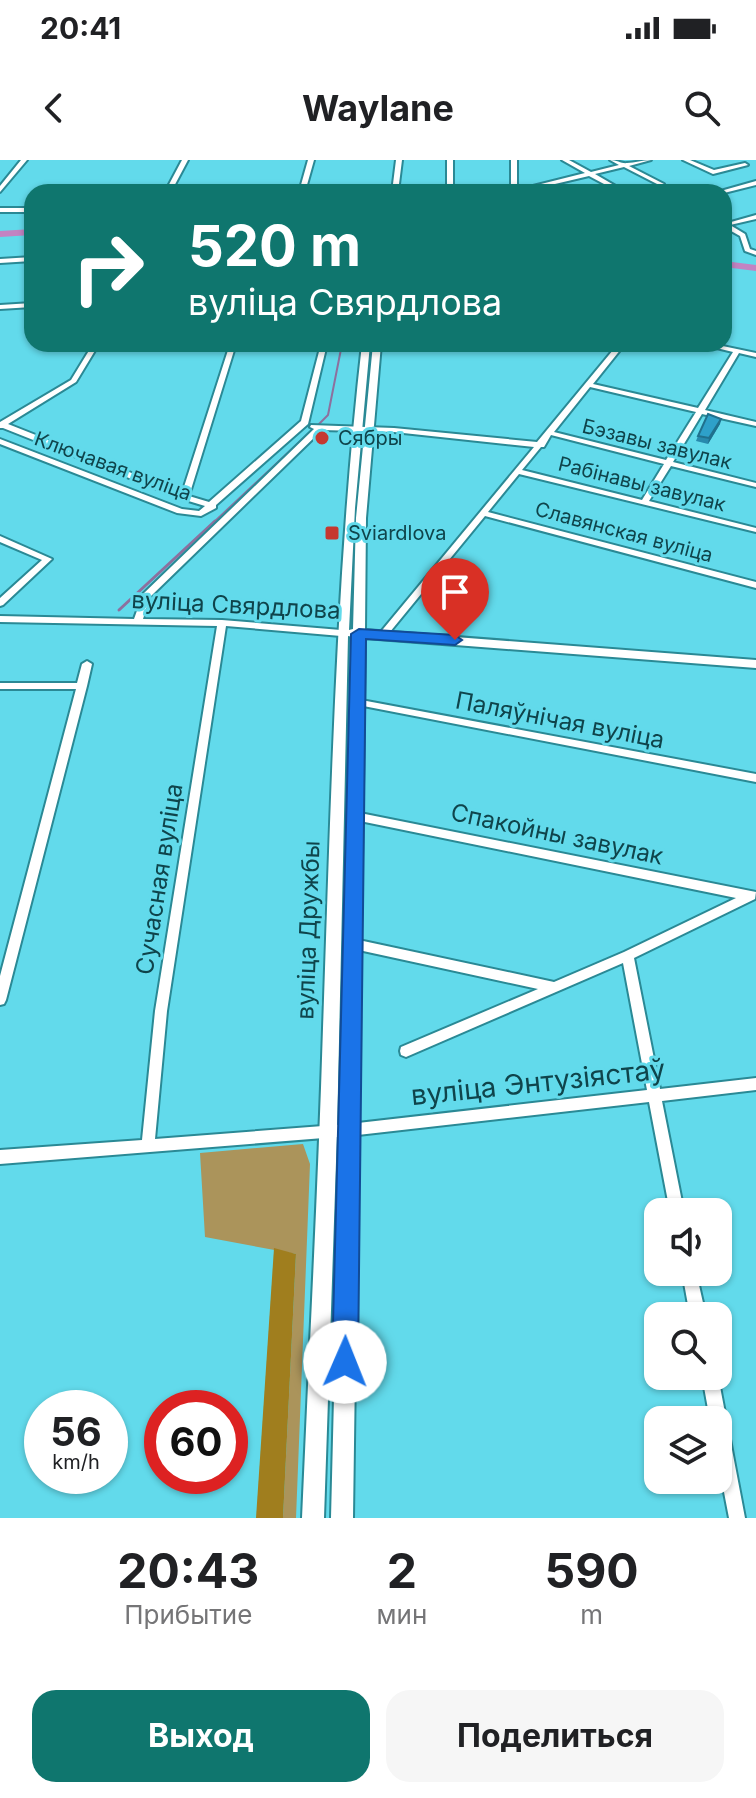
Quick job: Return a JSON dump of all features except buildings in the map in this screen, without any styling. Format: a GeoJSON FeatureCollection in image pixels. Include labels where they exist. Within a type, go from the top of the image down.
{"type":"FeatureCollection","features":[{"type":"Feature","properties":{"kind":"main road"},"geometry":{"type":"LineString","coordinates":[[387,184],[390,160]]}},
{"type":"Feature","properties":{"kind":"main road"},"geometry":{"type":"LineString","coordinates":[[396,184],[399,161]]}},
{"type":"Feature","properties":{"kind":"main road","name":"вуліца Дружбы"},"geometry":{"type":"LineString","coordinates":[[342,1518],[363,471],[360,391],[365,352]]}},
{"type":"Feature","properties":{"kind":"main road","name":"вуліца Дружбы"},"geometry":{"type":"LineString","coordinates":[[313,1518],[341,633],[361,429],[375,352]]}},
{"type":"Feature","properties":{"kind":"main road"},"geometry":{"type":"LineString","coordinates":[[345,577],[350,627],[359,634]]}},
{"type":"Feature","properties":{"kind":"main road"},"geometry":{"type":"LineString","coordinates":[[341,633],[351,639],[356,702]]}},
{"type":"Feature","properties":{"kind":"main road","name":"вуліца Свярдлова"},"geometry":{"type":"LineString","coordinates":[[341,633],[756,664]]}},
{"type":"Feature","properties":{"kind":"street"},"geometry":{"type":"LineString","coordinates":[[0,190],[24,160]]}},
{"type":"Feature","properties":{"kind":"street"},"geometry":{"type":"LineString","coordinates":[[172,184],[185,160]]}},
{"type":"Feature","properties":{"kind":"street"},"geometry":{"type":"LineString","coordinates":[[304,184],[311,160]]}},
{"type":"Feature","properties":{"kind":"street"},"geometry":{"type":"LineString","coordinates":[[450,160],[450,184]]}},
{"type":"Feature","properties":{"kind":"street"},"geometry":{"type":"LineString","coordinates":[[514,160],[514,184]]}},
{"type":"Feature","properties":{"kind":"street"},"geometry":{"type":"LineString","coordinates":[[565,160],[608,184]]}},
{"type":"Feature","properties":{"kind":"street"},"geometry":{"type":"LineString","coordinates":[[613,160],[661,184]]}},
{"type":"Feature","properties":{"kind":"street"},"geometry":{"type":"LineString","coordinates":[[547,184],[648,160]]}},
{"type":"Feature","properties":{"kind":"street"},"geometry":{"type":"LineString","coordinates":[[686,160],[713,172],[745,165]]}},
{"type":"Feature","properties":{"kind":"street"},"geometry":{"type":"LineString","coordinates":[[735,160],[756,170]]}},
{"type":"Feature","properties":{"kind":"street"},"geometry":{"type":"LineString","coordinates":[[732,189],[756,183]]}},
{"type":"Feature","properties":{"kind":"street"},"geometry":{"type":"LineString","coordinates":[[743,187],[756,193]]}},
{"type":"Feature","properties":{"kind":"street"},"geometry":{"type":"LineString","coordinates":[[0,210],[24,210]]}},
{"type":"Feature","properties":{"kind":"street"},"geometry":{"type":"LineString","coordinates":[[732,223],[756,217]]}},
{"type":"Feature","properties":{"kind":"street"},"geometry":{"type":"LineString","coordinates":[[732,229],[743,235],[747,250],[756,253]]}},
{"type":"Feature","properties":{"kind":"street"},"geometry":{"type":"LineString","coordinates":[[0,261],[24,260]]}},
{"type":"Feature","properties":{"kind":"street"},"geometry":{"type":"LineString","coordinates":[[732,350],[756,355]]}},
{"type":"Feature","properties":{"kind":"street"},"geometry":{"type":"LineString","coordinates":[[644,503],[737,351]]}},
{"type":"Feature","properties":{"kind":"street"},"geometry":{"type":"LineString","coordinates":[[1,425],[74,381],[91,352]]}},
{"type":"Feature","properties":{"kind":"street"},"geometry":{"type":"LineString","coordinates":[[185,497],[230,352]]}},
{"type":"Feature","properties":{"kind":"street"},"geometry":{"type":"LineString","coordinates":[[213,506],[305,422],[322,352]]}},
{"type":"Feature","properties":{"kind":"street"},"geometry":{"type":"LineString","coordinates":[[382,636],[616,352]]}},
{"type":"Feature","properties":{"kind":"street"},"geometry":{"type":"LineString","coordinates":[[590,385],[756,424]]}},
{"type":"Feature","properties":{"kind":"street","name":"Ключавая вуліца"},"geometry":{"type":"LineString","coordinates":[[1,425],[213,506]]}},
{"type":"Feature","properties":{"kind":"street"},"geometry":{"type":"LineString","coordinates":[[301,426],[541,445]]}},
{"type":"Feature","properties":{"kind":"street"},"geometry":{"type":"LineString","coordinates":[[138,620],[146,596],[320,427]]}},
{"type":"Feature","properties":{"kind":"street","name":"Бэзавы завулак"},"geometry":{"type":"LineString","coordinates":[[550,433],[756,485]]}},
{"type":"Feature","properties":{"kind":"street","name":"Ключавая вуліца"},"geometry":{"type":"LineString","coordinates":[[0,441],[180,511],[201,514],[213,506]]}},
{"type":"Feature","properties":{"kind":"street","name":"Рабінавы завулак"},"geometry":{"type":"LineString","coordinates":[[519,472],[756,530]]}},
{"type":"Feature","properties":{"kind":"street","name":"Славянская вуліца"},"geometry":{"type":"LineString","coordinates":[[482,513],[756,585]]}},
{"type":"Feature","properties":{"kind":"street"},"geometry":{"type":"LineString","coordinates":[[0,539],[48,559],[0,603]]}},
{"type":"Feature","properties":{"kind":"street","name":"вуліца Свярдлова"},"geometry":{"type":"LineString","coordinates":[[0,619],[222,623],[341,633]]}},
{"type":"Feature","properties":{"kind":"street","name":"Сучасная вуліца"},"geometry":{"type":"LineString","coordinates":[[148,1143],[161,1011],[222,623]]}},
{"type":"Feature","properties":{"kind":"street"},"geometry":{"type":"LineString","coordinates":[[0,1000],[87,664]]}},
{"type":"Feature","properties":{"kind":"street"},"geometry":{"type":"LineString","coordinates":[[0,686],[82,686]]}},
{"type":"Feature","properties":{"kind":"street","name":"Паляўнічая вуліца"},"geometry":{"type":"LineString","coordinates":[[356,702],[756,778]]}},
{"type":"Feature","properties":{"kind":"street","name":"Спакойны завулак"},"geometry":{"type":"LineString","coordinates":[[355,816],[753,894]]}},
{"type":"Feature","properties":{"kind":"street"},"geometry":{"type":"LineString","coordinates":[[406,1051],[628,956],[753,894]]}},
{"type":"Feature","properties":{"kind":"street"},"geometry":{"type":"LineString","coordinates":[[354,944],[553,987]]}},
{"type":"Feature","properties":{"kind":"street"},"geometry":{"type":"LineString","coordinates":[[628,956],[674,1198]]}},
{"type":"Feature","properties":{"kind":"street","name":"вуліца Энтузіястаў"},"geometry":{"type":"LineString","coordinates":[[148,1143],[349,1130],[756,1084]]}},
{"type":"Feature","properties":{"kind":"street"},"geometry":{"type":"LineString","coordinates":[[0,1157],[148,1143]]}},
{"type":"Feature","properties":{"kind":"street"},"geometry":{"type":"LineString","coordinates":[[713,1390],[737,1518]]}},
{"type":"Feature","properties":{"kind":"shaded area"},"geometry":{"type":"Polygon","coordinates":[[[303,1144],[310,1164],[296,1518],[283,1518],[296,1254],[205,1237],[200,1153],[303,1144]]]}},
{"type":"Feature","properties":{"kind":"shaded area"},"geometry":{"type":"Polygon","coordinates":[[[274,1248],[296,1254],[283,1518],[256,1518],[274,1248]]]}},
{"type":"Feature","properties":{"kind":"waterway"},"geometry":{"type":"LineString","coordinates":[[0,234],[24,232]]}},
{"type":"Feature","properties":{"kind":"waterway"},"geometry":{"type":"LineString","coordinates":[[732,265],[756,268]]}},
{"type":"Feature","properties":{"kind":"waterway"},"geometry":{"type":"LineString","coordinates":[[318,425],[328,415],[340,352]]}},
{"type":"Feature","properties":{"kind":"waterway"},"geometry":{"type":"LineString","coordinates":[[213,523],[309,433]]}},
{"type":"Feature","properties":{"kind":"waterway"},"geometry":{"type":"LineString","coordinates":[[119,610],[215,521]]}},
{"type":"Feature","properties":{"kind":"place","name":"Сябры"},"geometry":{"type":"Point","coordinates":[322,438]}},
{"type":"Feature","properties":{"kind":"place","name":"Sviardlova"},"geometry":{"type":"Point","coordinates":[332,533]}},
{"type":"Feature","properties":{"kind":"route"},"geometry":{"type":"LineString","coordinates":[[345,1362],[359,634],[455,640]]}}]}
